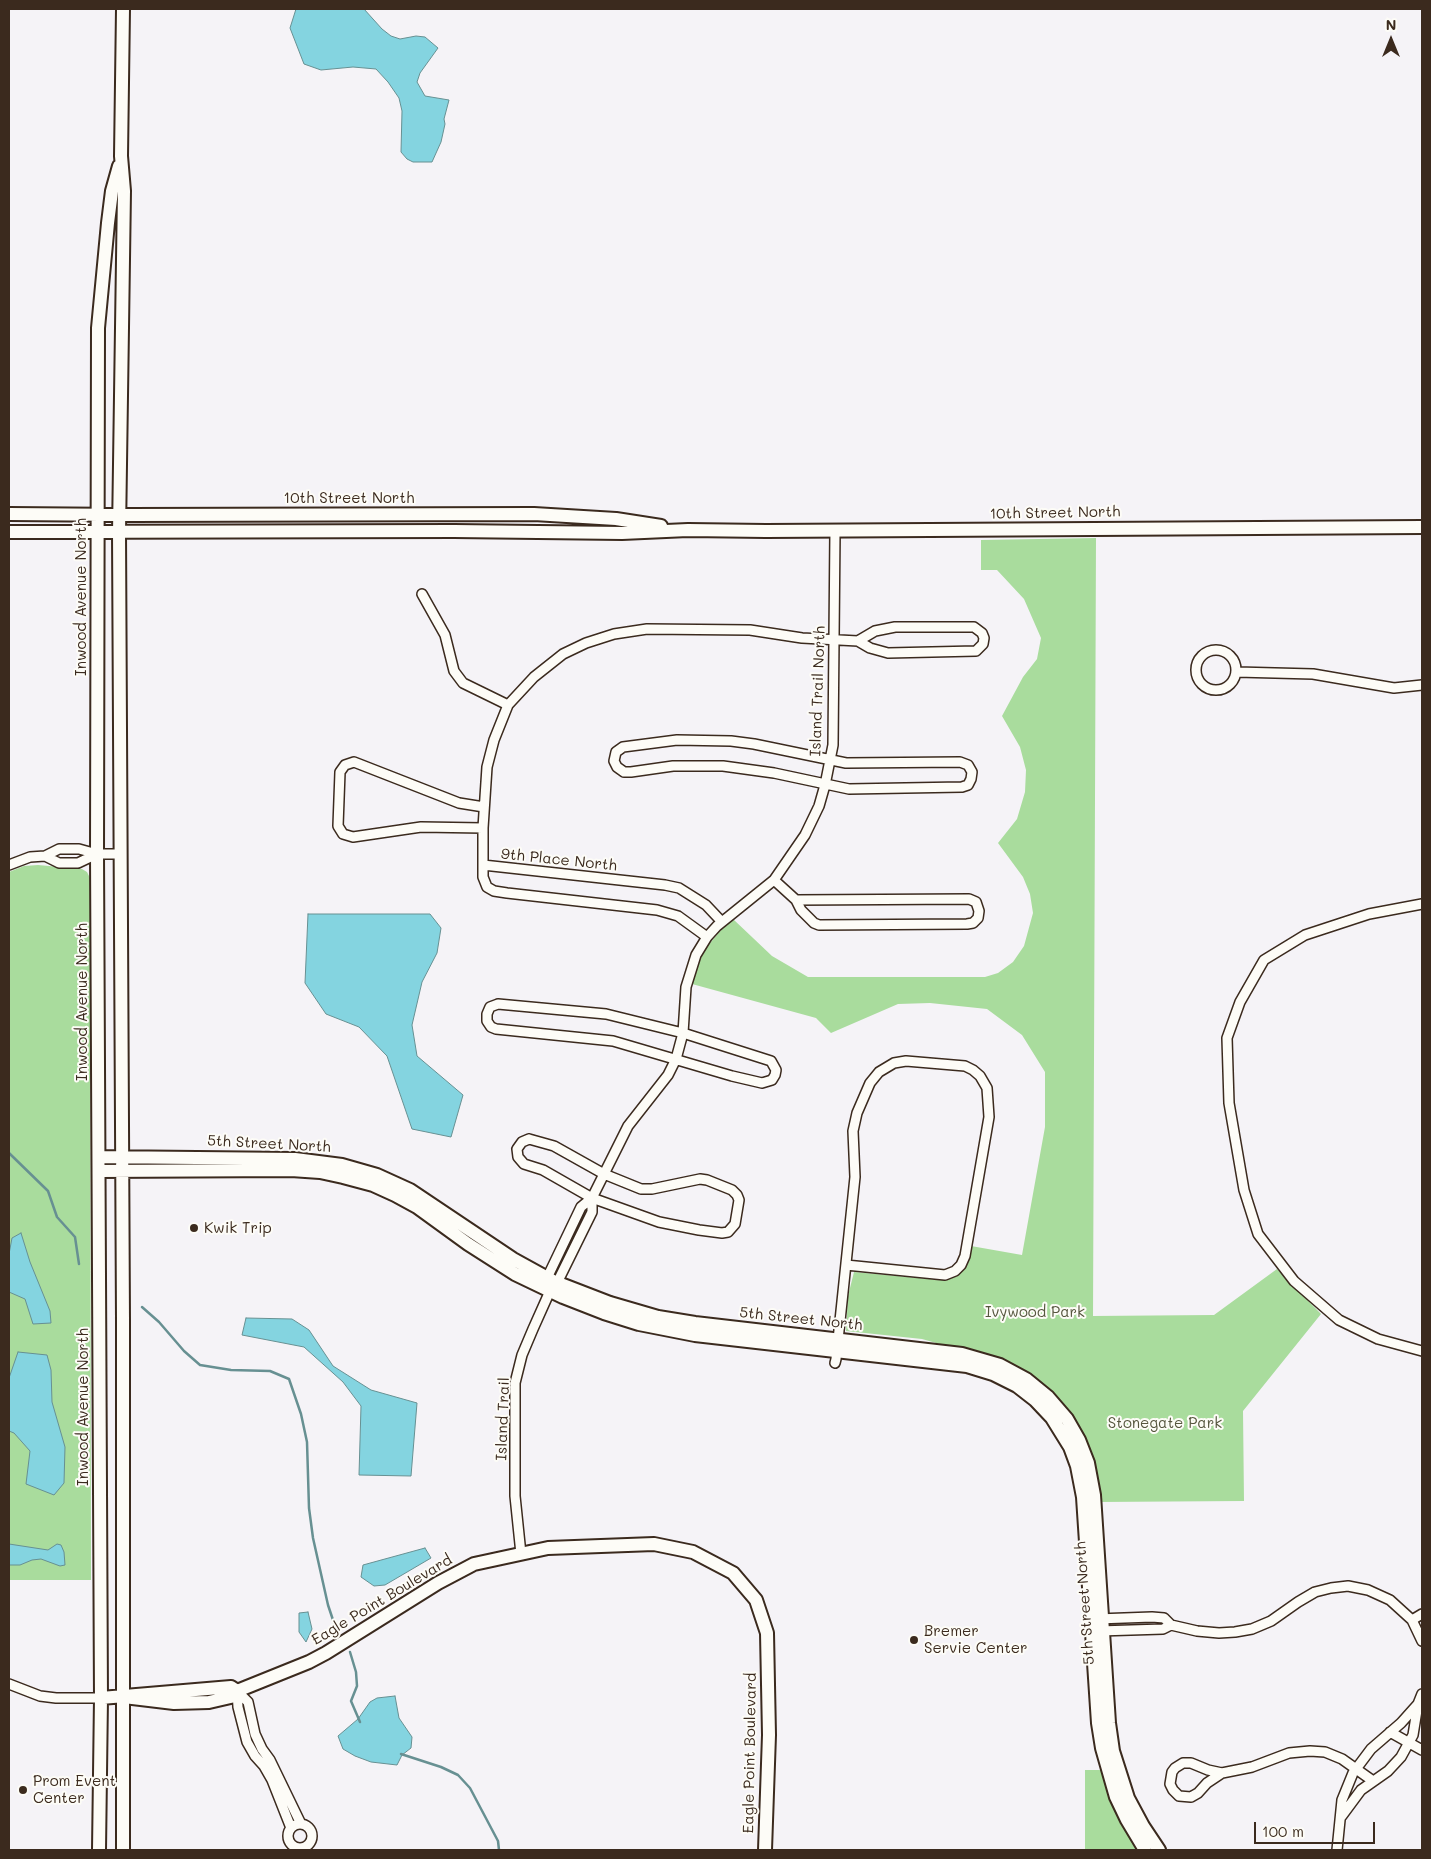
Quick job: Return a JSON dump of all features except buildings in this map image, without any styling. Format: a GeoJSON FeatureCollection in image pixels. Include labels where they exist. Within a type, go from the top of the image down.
{"type":"FeatureCollection","features":[{"type":"Feature","properties":{"kind":"main road","name":"Inwood Avenue North"},"geometry":{"type":"LineString","coordinates":[[123,9],[121,156],[124,191],[119,532],[123,1850]]}},
{"type":"Feature","properties":{"kind":"main road","name":"Inwood Avenue North"},"geometry":{"type":"LineString","coordinates":[[98,1850],[101,1698],[97,854],[98,328],[112,191],[121,156]]}},
{"type":"Feature","properties":{"kind":"main road","name":"10th Street North"},"geometry":{"type":"LineString","coordinates":[[9,514],[534,514],[616,519],[688,530]]}},
{"type":"Feature","properties":{"kind":"main road","name":"10th Street North"},"geometry":{"type":"LineString","coordinates":[[9,532],[463,531],[622,533],[688,530],[835,531],[1422,527]]}},
{"type":"Feature","properties":{"kind":"main road","name":"5th Street North"},"geometry":{"type":"LineString","coordinates":[[99,1157],[302,1160],[357,1168],[384,1178],[429,1201],[496,1249],[552,1284],[604,1313],[658,1328],[710,1337],[953,1364],[980,1369],[1016,1386],[1044,1409],[1058,1426],[1070,1447],[1080,1476],[1109,1724],[1115,1760],[1128,1798],[1159,1850]]}},
{"type":"Feature","properties":{"kind":"main road","name":"5th Street North"},"geometry":{"type":"LineString","coordinates":[[99,1171],[300,1171],[331,1174],[354,1179],[385,1190],[406,1201],[488,1257],[552,1284]]}},
{"type":"Feature","properties":{"kind":"main road","name":"Eagle Point Boulevard"},"geometry":{"type":"LineString","coordinates":[[101,1698],[232,1687],[237,1691],[309,1662],[353,1637],[438,1583],[474,1564],[548,1548],[654,1544],[693,1552],[733,1573],[756,1600],[767,1633],[769,1735],[765,1850]]}},
{"type":"Feature","properties":{"kind":"main road","name":"5th Street North"},"geometry":{"type":"LineString","coordinates":[[1097,1625],[1098,1722],[1104,1762],[1121,1808],[1145,1850]]}},
{"type":"Feature","properties":{"kind":"street","name":"Island Trail North"},"geometry":{"type":"LineString","coordinates":[[552,1284],[581,1206],[592,1198],[628,1126],[668,1075],[676,1059],[683,1033],[686,987],[696,955],[707,937],[722,922],[774,880],[805,835],[819,806],[830,760],[834,724],[835,531]]}},
{"type":"Feature","properties":{"kind":"street"},"geometry":{"type":"LineString","coordinates":[[422,594],[446,635],[454,671],[463,683],[508,705]]}},
{"type":"Feature","properties":{"kind":"street"},"geometry":{"type":"LineString","coordinates":[[484,865],[483,828],[487,767],[494,740],[508,705],[534,677],[563,654],[586,643],[614,634],[647,630],[750,630],[802,638],[858,641],[870,648],[888,653],[976,651],[983,644],[984,638],[982,633],[974,627],[894,627],[874,631],[858,641]]}},
{"type":"Feature","properties":{"kind":"street"},"geometry":{"type":"LineString","coordinates":[[1217,650],[1229,654],[1236,665],[1236,672],[1235,677],[1228,686],[1218,690],[1211,690],[1201,683],[1196,671],[1197,664],[1204,654],[1217,650]]}},
{"type":"Feature","properties":{"kind":"street"},"geometry":{"type":"LineString","coordinates":[[1236,672],[1313,674],[1394,688],[1422,685]]}},
{"type":"Feature","properties":{"kind":"street"},"geometry":{"type":"LineString","coordinates":[[677,740],[707,740],[754,744],[830,760],[846,763],[960,762],[968,765],[972,772],[968,784],[962,788],[861,789],[825,785],[774,773],[723,766],[673,766],[624,772],[617,767],[614,761],[616,752],[623,747],[677,740]]}},
{"type":"Feature","properties":{"kind":"street"},"geometry":{"type":"LineString","coordinates":[[483,828],[421,827],[353,837],[343,834],[338,826],[340,772],[345,765],[354,762],[459,803],[484,807]]}},
{"type":"Feature","properties":{"kind":"street"},"geometry":{"type":"LineString","coordinates":[[9,865],[30,857],[45,856],[59,849],[80,849],[97,854],[120,854]]}},
{"type":"Feature","properties":{"kind":"street"},"geometry":{"type":"LineString","coordinates":[[45,856],[59,863],[78,863],[97,854]]}},
{"type":"Feature","properties":{"kind":"street","name":"9th Place North"},"geometry":{"type":"LineString","coordinates":[[707,937],[678,916],[657,910],[494,891],[487,887],[485,882],[484,865],[672,886],[693,895],[706,905],[722,922]]}},
{"type":"Feature","properties":{"kind":"street"},"geometry":{"type":"LineString","coordinates":[[774,880],[796,900],[801,910],[814,923],[819,924],[967,924],[973,923],[978,918],[979,912],[976,902],[969,899],[796,900]]}},
{"type":"Feature","properties":{"kind":"street"},"geometry":{"type":"LineString","coordinates":[[1422,904],[1369,914],[1305,935],[1264,960],[1240,1002],[1227,1038],[1229,1103],[1244,1190],[1258,1234],[1294,1281],[1339,1320],[1378,1339],[1422,1351]]}},
{"type":"Feature","properties":{"kind":"street"},"geometry":{"type":"LineString","coordinates":[[498,1004],[618,1017],[683,1033],[771,1061],[776,1070],[775,1075],[772,1080],[762,1083],[606,1039],[496,1029],[491,1027],[487,1021],[486,1014],[490,1007],[498,1004]]}},
{"type":"Feature","properties":{"kind":"street"},"geometry":{"type":"LineString","coordinates":[[836,1351],[855,1177],[853,1131],[857,1114],[870,1083],[879,1072],[894,1063],[906,1061],[965,1066],[973,1070],[980,1076],[987,1088],[989,1117],[965,1256],[961,1265],[955,1271],[945,1275],[846,1265]]}},
{"type":"Feature","properties":{"kind":"street"},"geometry":{"type":"LineString","coordinates":[[529,1139],[543,1142],[554,1146],[604,1174],[641,1189],[652,1189],[700,1179],[707,1180],[732,1190],[737,1195],[735,1224],[728,1232],[722,1234],[659,1222],[592,1198],[543,1170],[524,1164],[518,1157],[517,1149],[522,1142],[529,1139]]}},
{"type":"Feature","properties":{"kind":"street","name":"Island Trail"},"geometry":{"type":"LineString","coordinates":[[521,1554],[515,1496],[515,1383],[522,1356],[552,1284]]}},
{"type":"Feature","properties":{"kind":"street"},"geometry":{"type":"LineString","coordinates":[[1097,1625],[1163,1628],[1171,1625],[1208,1633],[1241,1632],[1271,1621],[1315,1592],[1343,1586],[1364,1588],[1382,1595],[1402,1609],[1412,1620],[1422,1642]]}},
{"type":"Feature","properties":{"kind":"street"},"geometry":{"type":"LineString","coordinates":[[1412,1620],[1422,1614]]}},
{"type":"Feature","properties":{"kind":"street"},"geometry":{"type":"LineString","coordinates":[[9,1684],[40,1696],[101,1698]]}},
{"type":"Feature","properties":{"kind":"street"},"geometry":{"type":"LineString","coordinates":[[237,1691],[248,1702],[255,1734],[270,1760],[301,1824]]}},
{"type":"Feature","properties":{"kind":"street"},"geometry":{"type":"LineString","coordinates":[[237,1691],[238,1707],[247,1742],[272,1780],[291,1828]]}},
{"type":"Feature","properties":{"kind":"street"},"geometry":{"type":"LineString","coordinates":[[1341,1817],[1358,1794],[1392,1767],[1401,1757],[1415,1727],[1418,1704],[1422,1694]]}},
{"type":"Feature","properties":{"kind":"street"},"geometry":{"type":"LineString","coordinates":[[1338,1850],[1342,1797],[1350,1778],[1371,1749],[1403,1721],[1418,1704]]}},
{"type":"Feature","properties":{"kind":"street"},"geometry":{"type":"LineString","coordinates":[[1390,1732],[1422,1750]]}},
{"type":"Feature","properties":{"kind":"street"},"geometry":{"type":"LineString","coordinates":[[1222,1772],[1207,1783],[1198,1793],[1189,1798],[1176,1794],[1170,1784],[1172,1772],[1182,1763],[1191,1763],[1208,1770],[1222,1772],[1252,1767],[1286,1754],[1305,1751],[1330,1754],[1356,1768],[1374,1781]]}},
{"type":"Feature","properties":{"kind":"street"},"geometry":{"type":"LineString","coordinates":[[301,1824],[308,1826],[312,1832],[312,1839],[305,1849],[292,1846],[287,1835],[291,1828],[301,1824]]}},
{"type":"Feature","properties":{"kind":"green space","name":"Ivywood Park"},"geometry":{"type":"Polygon","coordinates":[[[1096,538],[1093,1316],[1214,1315],[1277,1269],[1321,1314],[1243,1411],[1244,1501],[1098,1502],[1092,1462],[1007,1363],[922,1339],[846,1331],[848,1296],[854,1272],[940,1280],[958,1276],[967,1265],[971,1246],[1022,1255],[1045,1127],[1045,1072],[1022,1035],[987,1009],[930,1003],[898,1004],[831,1033],[816,1018],[692,984],[696,968],[706,948],[733,919],[772,956],[808,977],[985,977],[998,973],[1013,962],[1024,946],[1033,913],[1030,894],[1023,877],[998,843],[1017,819],[1025,792],[1026,770],[1020,747],[1002,716],[1023,677],[1037,659],[1041,638],[1024,599],[997,570],[981,570],[981,540],[1096,538]]]}},
{"type":"Feature","properties":{"kind":"green space"},"geometry":{"type":"Polygon","coordinates":[[[38,865],[82,869],[87,872],[90,878],[91,1580],[9,1580],[9,872],[24,866],[38,865]]]}},
{"type":"Feature","properties":{"kind":"green space"},"geometry":{"type":"Polygon","coordinates":[[[1085,1770],[1102,1770],[1140,1850],[1085,1850],[1085,1770]]]}},
{"type":"Feature","properties":{"kind":"water"},"geometry":{"type":"Polygon","coordinates":[[[296,9],[364,9],[391,36],[400,39],[416,36],[425,37],[438,48],[420,73],[417,82],[425,96],[449,100],[441,142],[432,162],[413,162],[407,159],[401,152],[402,111],[399,98],[376,69],[353,67],[321,70],[304,64],[290,28],[296,9]]]}},
{"type":"Feature","properties":{"kind":"water"},"geometry":{"type":"Polygon","coordinates":[[[308,914],[430,914],[441,928],[437,953],[422,982],[412,1025],[417,1056],[463,1095],[451,1137],[412,1129],[387,1056],[359,1027],[326,1014],[305,983],[308,914]]]}},
{"type":"Feature","properties":{"kind":"water"},"geometry":{"type":"Polygon","coordinates":[[[21,1233],[30,1262],[50,1311],[51,1323],[33,1324],[25,1299],[9,1292],[9,1254],[12,1238],[21,1233]]]}},
{"type":"Feature","properties":{"kind":"water"},"geometry":{"type":"Polygon","coordinates":[[[246,1318],[292,1319],[309,1330],[333,1366],[371,1390],[417,1403],[411,1476],[359,1475],[361,1406],[343,1382],[304,1347],[242,1335],[246,1318]]]}},
{"type":"Feature","properties":{"kind":"water"},"geometry":{"type":"Polygon","coordinates":[[[18,1352],[47,1355],[51,1370],[52,1402],[65,1447],[64,1483],[54,1495],[26,1484],[30,1451],[14,1433],[9,1431],[9,1378],[18,1352]]]}},
{"type":"Feature","properties":{"kind":"water"},"geometry":{"type":"Polygon","coordinates":[[[9,1544],[48,1550],[57,1544],[61,1545],[64,1552],[65,1565],[60,1566],[41,1559],[32,1560],[20,1565],[9,1565],[9,1544]]]}},
{"type":"Feature","properties":{"kind":"water"},"geometry":{"type":"Polygon","coordinates":[[[425,1548],[431,1558],[385,1585],[374,1586],[361,1577],[363,1565],[425,1548]]]}},
{"type":"Feature","properties":{"kind":"water"},"geometry":{"type":"Polygon","coordinates":[[[308,1612],[312,1629],[306,1642],[299,1632],[299,1613],[308,1612]]]}},
{"type":"Feature","properties":{"kind":"water"},"geometry":{"type":"Polygon","coordinates":[[[395,1696],[399,1718],[412,1737],[411,1748],[402,1755],[397,1765],[371,1762],[343,1749],[338,1736],[358,1719],[370,1702],[377,1698],[395,1696]]]}},
{"type":"Feature","properties":{"kind":"waterway"},"geometry":{"type":"LineString","coordinates":[[9,1153],[48,1191],[57,1217],[75,1237],[79,1264]]}},
{"type":"Feature","properties":{"kind":"waterway"},"geometry":{"type":"LineString","coordinates":[[142,1307],[200,1365],[231,1370],[270,1371],[289,1379],[301,1414],[307,1442],[309,1508],[313,1538],[328,1605],[337,1632]]}},
{"type":"Feature","properties":{"kind":"waterway"},"geometry":{"type":"LineString","coordinates":[[350,1652],[356,1672],[357,1686],[351,1701],[360,1722]]}},
{"type":"Feature","properties":{"kind":"waterway"},"geometry":{"type":"LineString","coordinates":[[401,1754],[441,1767],[458,1775],[470,1788],[498,1841],[499,1850]]}},
{"type":"Feature","properties":{"kind":"place","name":"Kwik Trip"},"geometry":{"type":"Point","coordinates":[194,1228]}},
{"type":"Feature","properties":{"kind":"place","name":"Bremer Servie Center"},"geometry":{"type":"Point","coordinates":[914,1640]}},
{"type":"Feature","properties":{"kind":"place","name":"Prom Event Center"},"geometry":{"type":"Point","coordinates":[23,1790]}},
{"type":"Feature","properties":{"kind":"park label","name":"Stonegate Park"},"geometry":{"type":"Point","coordinates":[1165,1423]}}]}
